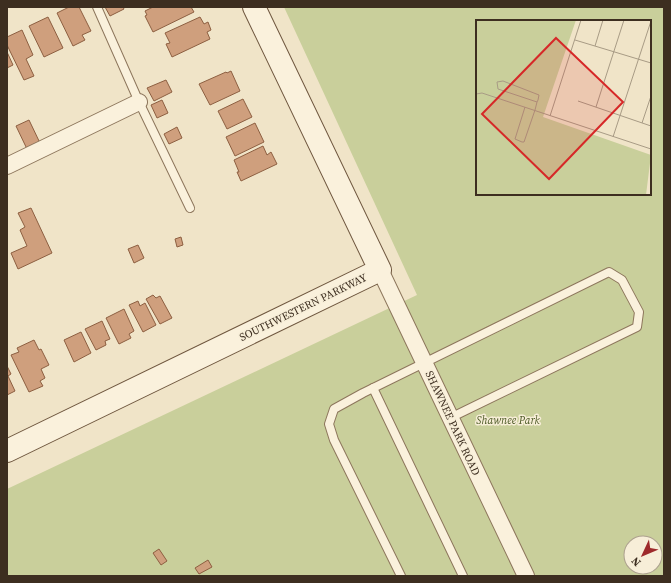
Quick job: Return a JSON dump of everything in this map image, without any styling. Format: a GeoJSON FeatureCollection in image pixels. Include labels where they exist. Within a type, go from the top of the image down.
{"type":"FeatureCollection","features":[{"type":"Feature","properties":{"kind":"street","name":"SOUTHWESTERN PARKWAY"},"geometry":{"type":"LineString","coordinates":[[7,451],[380,270],[254,7]]}},
{"type":"Feature","properties":{"kind":"street"},"geometry":{"type":"LineString","coordinates":[[7,166],[139,102]]}},
{"type":"Feature","properties":{"kind":"street","name":"SHAWNEE PARK ROAD"},"geometry":{"type":"LineString","coordinates":[[380,270],[526,576]]}},
{"type":"Feature","properties":{"kind":"lane"},"geometry":{"type":"LineString","coordinates":[[97,7],[139,102],[190,208]]}},
{"type":"Feature","properties":{"kind":"lane"},"geometry":{"type":"LineString","coordinates":[[401,576],[334,440],[329,424],[334,409],[373,388],[609,272],[622,280],[639,312],[637,327],[450,418]]}},
{"type":"Feature","properties":{"kind":"lane"},"geometry":{"type":"LineString","coordinates":[[373,388],[463,576]]}},
{"type":"Feature","properties":{"kind":"green space","name":"Shawnee Park"},"geometry":{"type":"Polygon","coordinates":[[[284,7],[664,7],[664,576],[7,576],[7,489],[417,295],[284,7]]]}},
{"type":"Feature","properties":{"kind":"building"},"geometry":{"type":"Polygon","coordinates":[[[69,7],[79,7],[91,31],[82,35],[85,40],[73,46],[57,13],[69,7]]]}},
{"type":"Feature","properties":{"kind":"building"},"geometry":{"type":"Polygon","coordinates":[[[105,7],[123,7],[124,9],[110,16],[105,7]]]}},
{"type":"Feature","properties":{"kind":"building"},"geometry":{"type":"Polygon","coordinates":[[[153,7],[191,7],[194,12],[153,32],[145,16],[147,15],[145,11],[153,7]]]}},
{"type":"Feature","properties":{"kind":"building"},"geometry":{"type":"Polygon","coordinates":[[[48,17],[63,48],[44,57],[29,26],[48,17]]]}},
{"type":"Feature","properties":{"kind":"building"},"geometry":{"type":"Polygon","coordinates":[[[200,17],[204,24],[208,22],[211,30],[207,32],[210,39],[172,57],[166,44],[170,43],[165,33],[200,17]]]}},
{"type":"Feature","properties":{"kind":"building"},"geometry":{"type":"Polygon","coordinates":[[[22,30],[33,55],[26,59],[34,76],[24,80],[7,45],[7,37],[22,30]]]}},
{"type":"Feature","properties":{"kind":"building"},"geometry":{"type":"Polygon","coordinates":[[[7,52],[13,65],[7,68],[7,52]]]}},
{"type":"Feature","properties":{"kind":"building"},"geometry":{"type":"Polygon","coordinates":[[[231,71],[240,91],[210,105],[199,84],[231,71]]]}},
{"type":"Feature","properties":{"kind":"building"},"geometry":{"type":"Polygon","coordinates":[[[166,80],[172,92],[154,101],[147,88],[166,80]]]}},
{"type":"Feature","properties":{"kind":"building"},"geometry":{"type":"Polygon","coordinates":[[[243,99],[252,117],[227,129],[218,111],[243,99]]]}},
{"type":"Feature","properties":{"kind":"building"},"geometry":{"type":"Polygon","coordinates":[[[162,100],[168,113],[157,118],[151,105],[162,100]]]}},
{"type":"Feature","properties":{"kind":"building"},"geometry":{"type":"Polygon","coordinates":[[[29,120],[40,143],[27,149],[16,126],[29,120]]]}},
{"type":"Feature","properties":{"kind":"building"},"geometry":{"type":"Polygon","coordinates":[[[255,123],[264,142],[235,156],[226,137],[255,123]]]}},
{"type":"Feature","properties":{"kind":"building"},"geometry":{"type":"Polygon","coordinates":[[[177,127],[182,138],[169,144],[164,134],[177,127]]]}},
{"type":"Feature","properties":{"kind":"building"},"geometry":{"type":"Polygon","coordinates":[[[263,146],[267,155],[271,152],[277,164],[241,181],[234,160],[263,146]]]}},
{"type":"Feature","properties":{"kind":"building"},"geometry":{"type":"Polygon","coordinates":[[[31,208],[52,253],[18,269],[11,253],[27,246],[20,230],[25,227],[18,213],[31,208]]]}},
{"type":"Feature","properties":{"kind":"building"},"geometry":{"type":"Polygon","coordinates":[[[181,237],[183,245],[177,247],[175,239],[181,237]]]}},
{"type":"Feature","properties":{"kind":"building"},"geometry":{"type":"Polygon","coordinates":[[[138,245],[144,258],[134,263],[128,249],[138,245]]]}},
{"type":"Feature","properties":{"kind":"building"},"geometry":{"type":"Polygon","coordinates":[[[153,295],[156,298],[160,296],[172,318],[160,324],[146,299],[153,295]]]}},
{"type":"Feature","properties":{"kind":"building"},"geometry":{"type":"Polygon","coordinates":[[[138,301],[140,306],[145,303],[156,325],[143,332],[129,305],[138,301]]]}},
{"type":"Feature","properties":{"kind":"building"},"geometry":{"type":"Polygon","coordinates":[[[124,309],[134,331],[129,334],[131,338],[119,344],[106,318],[124,309]]]}},
{"type":"Feature","properties":{"kind":"building"},"geometry":{"type":"Polygon","coordinates":[[[102,321],[110,339],[105,341],[106,345],[96,350],[85,329],[102,321]]]}},
{"type":"Feature","properties":{"kind":"building"},"geometry":{"type":"Polygon","coordinates":[[[81,332],[91,353],[74,362],[64,340],[81,332]]]}},
{"type":"Feature","properties":{"kind":"building"},"geometry":{"type":"Polygon","coordinates":[[[34,340],[39,350],[41,349],[49,365],[41,369],[45,378],[40,381],[43,386],[29,392],[11,355],[19,352],[17,348],[34,340]]]}},
{"type":"Feature","properties":{"kind":"building"},"geometry":{"type":"Polygon","coordinates":[[[7,366],[11,374],[8,376],[15,391],[7,395],[7,366]]]}},
{"type":"Feature","properties":{"kind":"building"},"geometry":{"type":"Polygon","coordinates":[[[159,549],[167,561],[161,565],[153,553],[159,549]]]}},
{"type":"Feature","properties":{"kind":"building"},"geometry":{"type":"Polygon","coordinates":[[[208,560],[212,567],[199,574],[195,568],[208,560]]]}}]}
